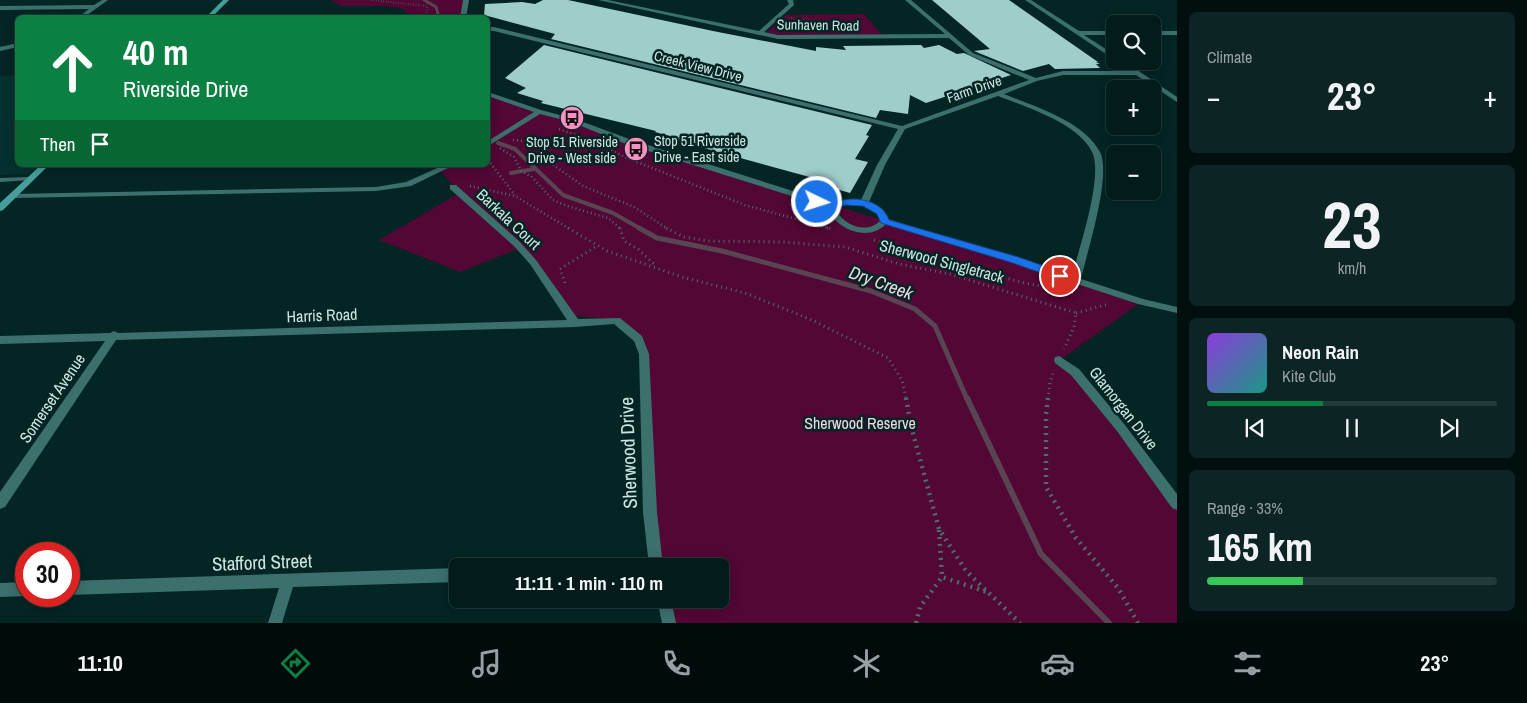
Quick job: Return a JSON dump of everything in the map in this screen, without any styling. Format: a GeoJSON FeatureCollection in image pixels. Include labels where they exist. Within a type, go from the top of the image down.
{"type":"FeatureCollection","features":[{"type":"Feature","properties":{"kind":"main road"},"geometry":{"type":"LineString","coordinates":[[211,15],[226,0]]}},
{"type":"Feature","properties":{"kind":"main road"},"geometry":{"type":"LineString","coordinates":[[0,208],[43,167]]}},
{"type":"Feature","properties":{"kind":"street"},"geometry":{"type":"LineString","coordinates":[[83,15],[105,0]]}},
{"type":"Feature","properties":{"kind":"street"},"geometry":{"type":"LineString","coordinates":[[464,15],[466,0]]}},
{"type":"Feature","properties":{"kind":"street","name":"Sunhaven Road"},"geometry":{"type":"LineString","coordinates":[[601,0],[789,38],[949,36]]}},
{"type":"Feature","properties":{"kind":"street"},"geometry":{"type":"LineString","coordinates":[[760,33],[792,4],[790,0]]}},
{"type":"Feature","properties":{"kind":"street"},"geometry":{"type":"LineString","coordinates":[[908,0],[971,54],[1035,80]]}},
{"type":"Feature","properties":{"kind":"street"},"geometry":{"type":"LineString","coordinates":[[1028,0],[1106,52]]}},
{"type":"Feature","properties":{"kind":"street"},"geometry":{"type":"LineString","coordinates":[[0,8],[95,7]]}},
{"type":"Feature","properties":{"kind":"street","name":"Creek View Drive"},"geometry":{"type":"LineString","coordinates":[[490,29],[902,128]]}},
{"type":"Feature","properties":{"kind":"street"},"geometry":{"type":"LineString","coordinates":[[1078,33],[1106,33]]}},
{"type":"Feature","properties":{"kind":"street"},"geometry":{"type":"LineString","coordinates":[[1161,33],[1177,33]]}},
{"type":"Feature","properties":{"kind":"street"},"geometry":{"type":"LineString","coordinates":[[0,50],[15,46]]}},
{"type":"Feature","properties":{"kind":"street"},"geometry":{"type":"LineString","coordinates":[[1134,70],[1177,100]]}},
{"type":"Feature","properties":{"kind":"street","name":"Farm Drive"},"geometry":{"type":"LineString","coordinates":[[902,128],[1035,80],[1063,73],[1138,73]]}},
{"type":"Feature","properties":{"kind":"street"},"geometry":{"type":"LineString","coordinates":[[999,94],[1056,118],[1076,130],[1097,153],[1100,167],[1091,221],[1082,248],[1076,281]]}},
{"type":"Feature","properties":{"kind":"street"},"geometry":{"type":"LineString","coordinates":[[490,95],[539,112],[573,120],[629,142],[834,208]]}},
{"type":"Feature","properties":{"kind":"street"},"geometry":{"type":"LineString","coordinates":[[492,143],[539,112]]}},
{"type":"Feature","properties":{"kind":"street"},"geometry":{"type":"LineString","coordinates":[[864,203],[881,165],[902,128]]}},
{"type":"Feature","properties":{"kind":"street"},"geometry":{"type":"LineString","coordinates":[[13,196],[376,189],[408,184],[446,167]]}},
{"type":"Feature","properties":{"kind":"street","name":"Barkala Court"},"geometry":{"type":"LineString","coordinates":[[453,187],[518,244],[575,323]]}},
{"type":"Feature","properties":{"kind":"street"},"geometry":{"type":"LineString","coordinates":[[843,202],[864,203],[882,213],[884,221],[882,226],[876,229],[857,229],[840,222],[835,217],[834,208],[843,202]]}},
{"type":"Feature","properties":{"kind":"street"},"geometry":{"type":"LineString","coordinates":[[884,221],[1014,260],[1141,302],[1177,310]]}},
{"type":"Feature","properties":{"kind":"street","name":"Harris Road"},"geometry":{"type":"LineString","coordinates":[[0,340],[114,335],[575,323],[616,320],[638,339]]}},
{"type":"Feature","properties":{"kind":"street","name":"Somerset Avenue"},"geometry":{"type":"LineString","coordinates":[[0,503],[114,335]]}},
{"type":"Feature","properties":{"kind":"street","name":"Sherwood Drive"},"geometry":{"type":"LineString","coordinates":[[638,339],[644,354],[650,512],[655,558]]}},
{"type":"Feature","properties":{"kind":"street","name":"Glamorgan Drive"},"geometry":{"type":"LineString","coordinates":[[1059,360],[1075,372],[1121,428],[1177,504]]}},
{"type":"Feature","properties":{"kind":"street","name":"Stafford Street"},"geometry":{"type":"LineString","coordinates":[[80,588],[449,575]]}},
{"type":"Feature","properties":{"kind":"street"},"geometry":{"type":"LineString","coordinates":[[274,623],[288,581]]}},
{"type":"Feature","properties":{"kind":"street"},"geometry":{"type":"LineString","coordinates":[[0,590],[15,589]]}},
{"type":"Feature","properties":{"kind":"street"},"geometry":{"type":"LineString","coordinates":[[666,608],[669,623]]}},
{"type":"Feature","properties":{"kind":"lane"},"geometry":{"type":"LineString","coordinates":[[0,180],[29,179]]}},
{"type":"Feature","properties":{"kind":"path"},"geometry":{"type":"LineString","coordinates":[[371,0],[382,3],[419,2],[427,6],[428,13],[426,15]]}},
{"type":"Feature","properties":{"kind":"path"},"geometry":{"type":"LineString","coordinates":[[778,17],[847,25]]}},
{"type":"Feature","properties":{"kind":"path"},"geometry":{"type":"LineString","coordinates":[[558,129],[583,138]]}},
{"type":"Feature","properties":{"kind":"path"},"geometry":{"type":"LineString","coordinates":[[591,140],[627,158],[745,205],[835,229]]}},
{"type":"Feature","properties":{"kind":"path","name":"Sherwood Singletrack"},"geometry":{"type":"LineString","coordinates":[[492,143],[535,142],[542,157],[584,186],[634,207],[671,232],[684,237],[708,242],[783,242],[845,247],[899,264],[950,274],[1076,313]]}},
{"type":"Feature","properties":{"kind":"path"},"geometry":{"type":"LineString","coordinates":[[492,143],[510,154],[521,167],[521,171],[531,174],[555,202],[570,208],[604,215],[617,224],[624,235],[624,240],[638,249],[656,266]]}},
{"type":"Feature","properties":{"kind":"path"},"geometry":{"type":"LineString","coordinates":[[490,163],[515,196]]}},
{"type":"Feature","properties":{"kind":"path"},"geometry":{"type":"LineString","coordinates":[[453,187],[468,185],[515,196],[606,251],[656,266],[682,277],[745,293],[812,320],[888,358],[902,380],[911,426],[939,529],[942,577],[920,607],[916,623]]}},
{"type":"Feature","properties":{"kind":"path"},"geometry":{"type":"LineString","coordinates":[[870,239],[1020,282],[1074,293]]}},
{"type":"Feature","properties":{"kind":"path"},"geometry":{"type":"LineString","coordinates":[[567,287],[560,269],[597,246]]}},
{"type":"Feature","properties":{"kind":"path"},"geometry":{"type":"LineString","coordinates":[[1138,623],[1118,588],[1076,538],[1046,487],[1046,414],[1050,382],[1074,327],[1076,313],[1100,305],[1141,302]]}},
{"type":"Feature","properties":{"kind":"path"},"geometry":{"type":"LineString","coordinates":[[939,529],[966,571],[1020,623]]}},
{"type":"Feature","properties":{"kind":"path"},"geometry":{"type":"LineString","coordinates":[[942,577],[989,593]]}},
{"type":"Feature","properties":{"kind":"shaded area"},"geometry":{"type":"Polygon","coordinates":[[[15,75],[15,167],[37,167],[29,174],[0,175],[0,76],[15,75]]]}},
{"type":"Feature","properties":{"kind":"green space"},"geometry":{"type":"Polygon","coordinates":[[[331,0],[465,0],[465,15],[409,15],[401,8],[341,6],[331,0]]]}},
{"type":"Feature","properties":{"kind":"green space"},"geometry":{"type":"Polygon","coordinates":[[[864,14],[882,35],[778,35],[767,32],[785,15],[864,14]]]}},
{"type":"Feature","properties":{"kind":"green space","name":"Sherwood Reserve"},"geometry":{"type":"Polygon","coordinates":[[[490,96],[539,112],[572,118],[668,154],[990,253],[1141,302],[1059,361],[1075,372],[1177,506],[1177,623],[670,623],[666,608],[729,608],[729,558],[657,558],[644,354],[616,320],[568,315],[521,248],[460,272],[379,240],[459,193],[440,170],[446,167],[490,167],[490,96]]]}},
{"type":"Feature","properties":{"kind":"building"},"geometry":{"type":"Polygon","coordinates":[[[543,0],[568,0],[816,51],[816,47],[846,50],[843,46],[921,45],[924,48],[939,45],[957,54],[964,53],[1011,75],[926,103],[910,95],[908,114],[880,110],[876,118],[551,39],[555,34],[490,17],[490,15],[484,15],[485,4],[522,2],[535,4],[543,0]]]}},
{"type":"Feature","properties":{"kind":"building"},"geometry":{"type":"Polygon","coordinates":[[[932,0],[1009,0],[1098,62],[1096,62],[1100,64],[1096,64],[1100,68],[1055,69],[1049,64],[1023,71],[974,51],[990,49],[932,0]]]}},
{"type":"Feature","properties":{"kind":"building"},"geometry":{"type":"Polygon","coordinates":[[[544,45],[872,125],[866,135],[869,136],[855,159],[868,162],[850,193],[836,189],[838,187],[835,184],[671,139],[673,137],[656,131],[541,103],[543,101],[517,93],[526,88],[505,78],[544,45]]]}},
{"type":"Feature","properties":{"kind":"waterway","name":"Dry Creek"},"geometry":{"type":"LineString","coordinates":[[424,0],[436,7],[437,15]]}},
{"type":"Feature","properties":{"kind":"waterway","name":"Dry Creek"},"geometry":{"type":"LineString","coordinates":[[498,143],[515,149],[563,195],[613,213],[641,229]]}},
{"type":"Feature","properties":{"kind":"waterway"},"geometry":{"type":"LineString","coordinates":[[511,173],[534,169]]}},
{"type":"Feature","properties":{"kind":"waterway","name":"Dry Creek"},"geometry":{"type":"LineString","coordinates":[[639,228],[657,238],[722,251],[871,291],[915,309],[935,326],[967,399]]}},
{"type":"Feature","properties":{"kind":"waterway","name":"Dry Creek"},"geometry":{"type":"LineString","coordinates":[[967,398],[1041,554],[1109,623]]}},
{"type":"Feature","properties":{"kind":"place","name":"Stop 51 Riverside Drive - West side"},"geometry":{"type":"Point","coordinates":[572,118]}},
{"type":"Feature","properties":{"kind":"place","name":"Stop 51 Riverside Drive - East side"},"geometry":{"type":"Point","coordinates":[636,149]}},
{"type":"Feature","properties":{"kind":"route"},"geometry":{"type":"LineString","coordinates":[[817,202],[834,208],[843,202],[864,203],[882,213],[884,221],[1014,260],[1060,276]]}}]}
